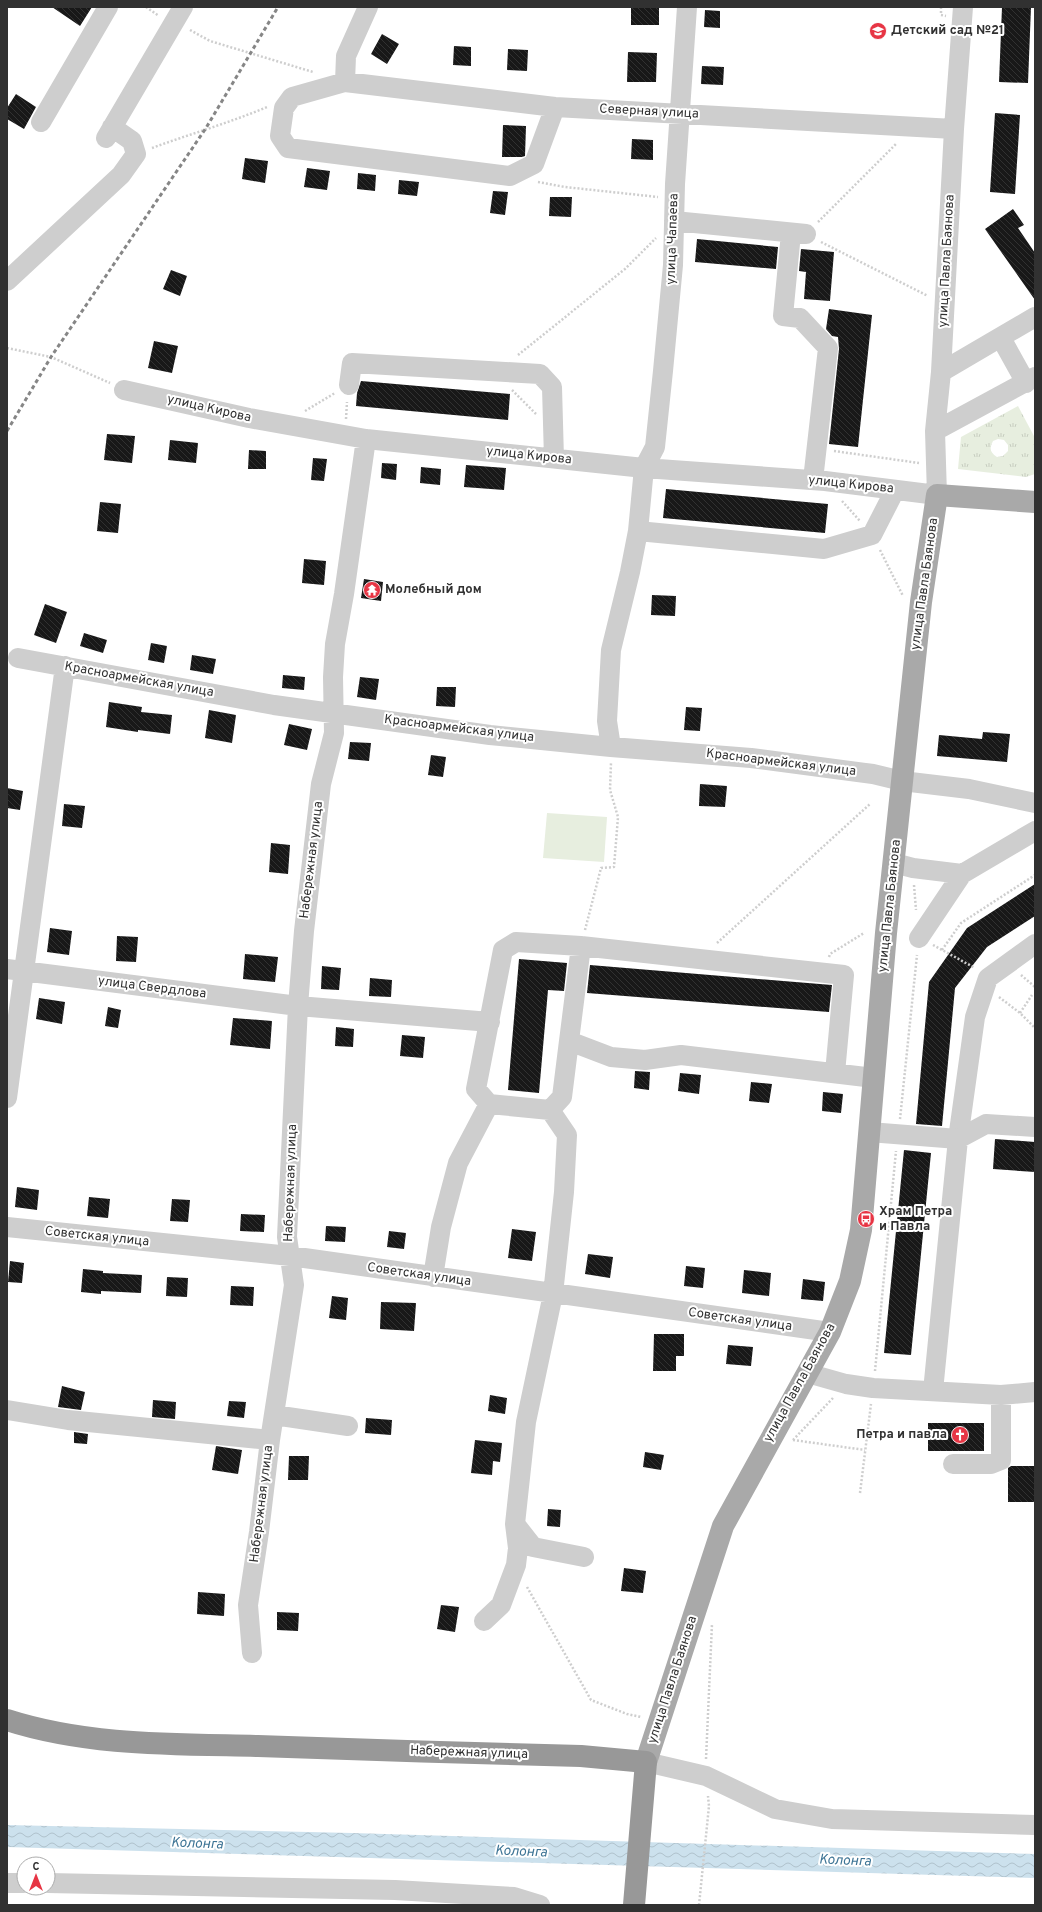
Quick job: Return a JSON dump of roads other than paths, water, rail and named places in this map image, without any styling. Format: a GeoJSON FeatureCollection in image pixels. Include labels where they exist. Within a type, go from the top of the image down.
{"type":"FeatureCollection","features":[{"type":"Feature","properties":{"kind":"highway","name":"Набережная улица"},"geometry":{"type":"LineString","coordinates":[[7,1720],[34,1729],[105,1740],[581,1756],[646,1762]]}},
{"type":"Feature","properties":{"kind":"highway"},"geometry":{"type":"LineString","coordinates":[[634,1902],[646,1762]]}},
{"type":"Feature","properties":{"kind":"main road"},"geometry":{"type":"LineString","coordinates":[[937,495],[1035,502]]}},
{"type":"Feature","properties":{"kind":"main road","name":"улица Павла Баянова"},"geometry":{"type":"LineString","coordinates":[[646,1762],[661,1721],[723,1526],[830,1332],[850,1280],[861,1230],[902,781],[921,602],[937,495]]}},
{"type":"Feature","properties":{"kind":"street"},"geometry":{"type":"LineString","coordinates":[[41,122],[108,7]]}},
{"type":"Feature","properties":{"kind":"street"},"geometry":{"type":"LineString","coordinates":[[7,281],[121,175],[136,154],[132,141],[108,133],[183,7]]}},
{"type":"Feature","properties":{"kind":"street"},"geometry":{"type":"LineString","coordinates":[[368,7],[346,56],[345,82],[292,97],[284,108],[280,136],[288,148],[510,176],[534,164],[555,107]]}},
{"type":"Feature","properties":{"kind":"street","name":"улица Чапаева"},"geometry":{"type":"LineString","coordinates":[[644,468],[655,447],[673,265],[679,114],[687,7]]}},
{"type":"Feature","properties":{"kind":"street","name":"улица Павла Баянова"},"geometry":{"type":"LineString","coordinates":[[937,495],[935,432],[941,372],[954,129],[963,7]]}},
{"type":"Feature","properties":{"kind":"street","name":"Северная улица"},"geometry":{"type":"LineString","coordinates":[[345,82],[555,107],[913,128],[954,129]]}},
{"type":"Feature","properties":{"kind":"street"},"geometry":{"type":"LineString","coordinates":[[674,221],[798,234],[783,316],[800,318],[828,348],[813,480]]}},
{"type":"Feature","properties":{"kind":"street"},"geometry":{"type":"LineString","coordinates":[[941,372],[1035,317]]}},
{"type":"Feature","properties":{"kind":"street"},"geometry":{"type":"LineString","coordinates":[[935,432],[1030,380],[1001,338]]}},
{"type":"Feature","properties":{"kind":"street"},"geometry":{"type":"LineString","coordinates":[[349,385],[352,362],[540,374],[552,387],[554,459]]}},
{"type":"Feature","properties":{"kind":"street","name":"улица Кирова"},"geometry":{"type":"LineString","coordinates":[[124,390],[282,424],[366,439],[644,468],[813,480],[937,495]]}},
{"type":"Feature","properties":{"kind":"street","name":"Набережная улица"},"geometry":{"type":"LineString","coordinates":[[252,1653],[248,1605],[259,1532],[270,1440],[294,1285],[287,1237],[298,1006],[304,931],[321,784],[334,733],[333,677],[335,644],[344,594],[366,439]]}},
{"type":"Feature","properties":{"kind":"street"},"geometry":{"type":"LineString","coordinates":[[611,747],[607,721],[611,650],[630,572],[638,531],[644,468]]}},
{"type":"Feature","properties":{"kind":"street"},"geometry":{"type":"LineString","coordinates":[[638,531],[824,549],[872,535],[895,490]]}},
{"type":"Feature","properties":{"kind":"street","name":"Красноармейская улица"},"geometry":{"type":"LineString","coordinates":[[18,658],[274,705],[490,735],[611,747],[751,758],[873,774],[902,781],[969,789],[1035,803]]}},
{"type":"Feature","properties":{"kind":"street"},"geometry":{"type":"LineString","coordinates":[[7,1098],[15,970],[65,666]]}},
{"type":"Feature","properties":{"kind":"street"},"geometry":{"type":"LineString","coordinates":[[919,938],[962,874],[1035,831]]}},
{"type":"Feature","properties":{"kind":"street"},"geometry":{"type":"LineString","coordinates":[[894,863],[913,868],[962,874]]}},
{"type":"Feature","properties":{"kind":"street"},"geometry":{"type":"LineString","coordinates":[[550,1110],[490,1104],[476,1089],[503,950],[516,942],[581,946],[844,975],[835,1073]]}},
{"type":"Feature","properties":{"kind":"street"},"geometry":{"type":"LineString","coordinates":[[933,1391],[958,1139],[982,977],[1035,944]]}},
{"type":"Feature","properties":{"kind":"street"},"geometry":{"type":"LineString","coordinates":[[550,1110],[562,1097],[581,946]]}},
{"type":"Feature","properties":{"kind":"street","name":"улица Свердлова"},"geometry":{"type":"LineString","coordinates":[[15,970],[298,1006],[490,1022]]}},
{"type":"Feature","properties":{"kind":"street"},"geometry":{"type":"LineString","coordinates":[[569,1040],[612,1057],[646,1060],[680,1055],[874,1078]]}},
{"type":"Feature","properties":{"kind":"street"},"geometry":{"type":"LineString","coordinates":[[433,1277],[441,1228],[458,1163],[490,1104]]}},
{"type":"Feature","properties":{"kind":"street"},"geometry":{"type":"LineString","coordinates":[[484,1621],[501,1605],[516,1565],[518,1548],[515,1524],[526,1422],[552,1294],[564,1192],[567,1135],[550,1110]]}},
{"type":"Feature","properties":{"kind":"street"},"geometry":{"type":"LineString","coordinates":[[869,1132],[958,1139],[986,1124],[1035,1127]]}},
{"type":"Feature","properties":{"kind":"street","name":"Советская улица"},"geometry":{"type":"LineString","coordinates":[[7,1227],[290,1256],[830,1332]]}},
{"type":"Feature","properties":{"kind":"street"},"geometry":{"type":"LineString","coordinates":[[807,1373],[846,1384],[874,1388],[1001,1395],[1035,1392]]}},
{"type":"Feature","properties":{"kind":"street"},"geometry":{"type":"LineString","coordinates":[[953,1464],[991,1464],[1001,1460],[1001,1395]]}},
{"type":"Feature","properties":{"kind":"street"},"geometry":{"type":"LineString","coordinates":[[7,1410],[68,1420],[270,1440]]}},
{"type":"Feature","properties":{"kind":"street"},"geometry":{"type":"LineString","coordinates":[[274,1415],[348,1426]]}},
{"type":"Feature","properties":{"kind":"street"},"geometry":{"type":"LineString","coordinates":[[515,1524],[533,1547],[584,1557]]}},
{"type":"Feature","properties":{"kind":"street"},"geometry":{"type":"LineString","coordinates":[[646,1762],[706,1776],[775,1809],[832,1819],[1035,1824]]}},
{"type":"Feature","properties":{"kind":"street"},"geometry":{"type":"LineString","coordinates":[[56,1883],[395,1890],[514,1897],[540,1905]]}},
{"type":"Feature","properties":{"kind":"water","name":"Колонга"},"geometry":{"type":"Polygon","coordinates":[[[7,1825],[352,1833],[1035,1854],[1035,1878],[7,1847],[7,1825]]]}},
{"type":"Feature","properties":{"kind":"railway"},"geometry":{"type":"LineString","coordinates":[[7,431],[51,357],[206,128],[278,7]]}},
{"type":"Feature","properties":{"kind":"place","name":"Детский сад №21"},"geometry":{"type":"Point","coordinates":[878,31]}},
{"type":"Feature","properties":{"kind":"place","name":"Молебный дом"},"geometry":{"type":"Point","coordinates":[372,590]}},
{"type":"Feature","properties":{"kind":"place","name":"Храм Петра и Павла"},"geometry":{"type":"Point","coordinates":[866,1219]}},
{"type":"Feature","properties":{"kind":"place","name":"Петра и павла"},"geometry":{"type":"Point","coordinates":[960,1435]}}]}
